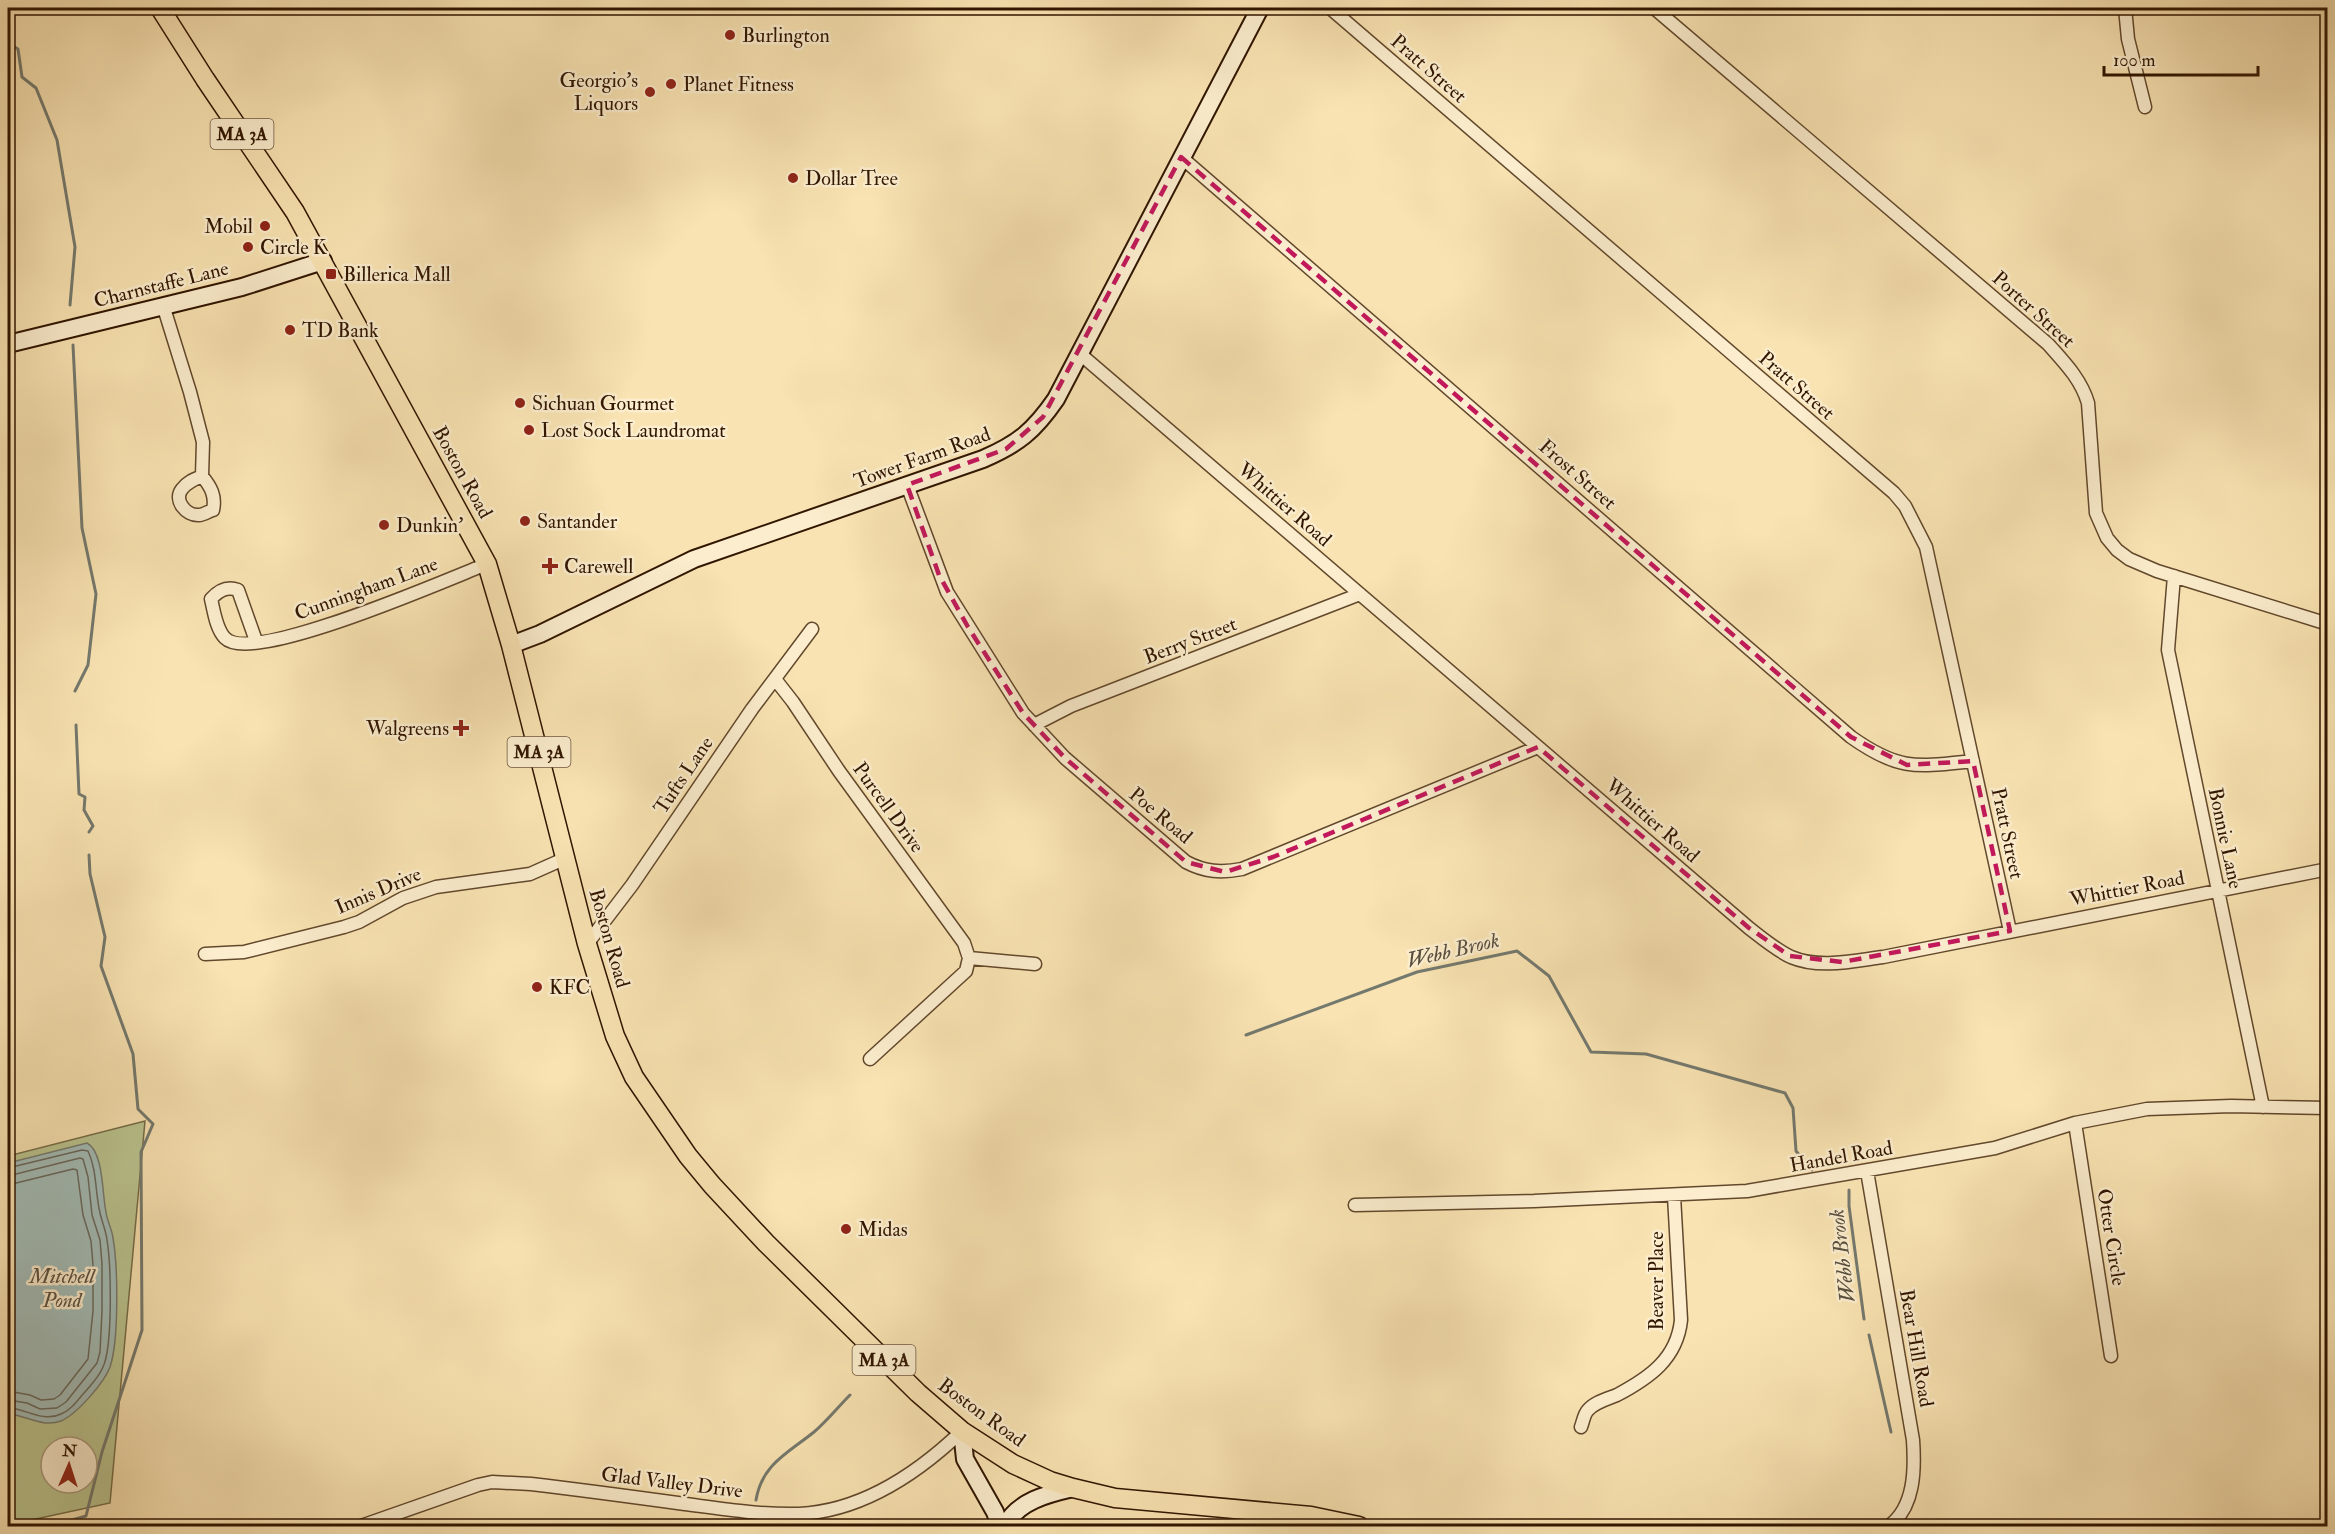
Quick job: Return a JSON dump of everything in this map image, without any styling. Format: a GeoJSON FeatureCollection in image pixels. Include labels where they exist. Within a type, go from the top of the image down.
{"type":"FeatureCollection","features":[{"type":"Feature","properties":{"kind":"main road","name":"Boston Road"},"geometry":{"type":"LineString","coordinates":[[160,8],[211,89],[295,212],[487,564],[511,645],[587,944],[615,1036],[634,1077],[688,1156],[766,1243],[903,1379],[962,1431],[1013,1464],[1050,1481],[1073,1488],[1136,1500],[1311,1516],[1359,1527]]}},
{"type":"Feature","properties":{"kind":"street","name":"Tower Farm Road"},"geometry":{"type":"LineString","coordinates":[[511,645],[540,634],[694,559],[983,459],[1018,441],[1031,431],[1056,399],[1260,8]]}},
{"type":"Feature","properties":{"kind":"street","name":"Pratt Street"},"geometry":{"type":"LineString","coordinates":[[1330,8],[1894,493],[1905,506],[1926,547],[2010,931]]}},
{"type":"Feature","properties":{"kind":"street","name":"Porter Street"},"geometry":{"type":"LineString","coordinates":[[1654,8],[2048,344],[2065,363],[2085,391],[2088,403],[2096,513],[2100,526],[2112,544],[2129,559],[2174,576],[2328,624]]}},
{"type":"Feature","properties":{"kind":"street"},"geometry":{"type":"LineString","coordinates":[[2125,8],[2128,39],[2145,106]]}},
{"type":"Feature","properties":{"kind":"street","name":"Frost Street"},"geometry":{"type":"LineString","coordinates":[[1181,157],[1851,737],[1877,754],[1907,765],[1973,761]]}},
{"type":"Feature","properties":{"kind":"street","name":"Charnstaffe Lane"},"geometry":{"type":"LineString","coordinates":[[8,344],[242,287],[323,261]]}},
{"type":"Feature","properties":{"kind":"street"},"geometry":{"type":"LineString","coordinates":[[163,305],[203,442],[202,476]]}},
{"type":"Feature","properties":{"kind":"street","name":"Whittier Road"},"geometry":{"type":"LineString","coordinates":[[1079,353],[1749,928],[1790,956],[1808,962],[1842,962],[1883,957],[2328,869]]}},
{"type":"Feature","properties":{"kind":"street","name":"Poe Road"},"geometry":{"type":"LineString","coordinates":[[907,485],[947,592],[1023,713],[1065,758],[1186,862],[1199,869],[1225,872],[1242,869],[1538,747]]}},
{"type":"Feature","properties":{"kind":"street","name":"Cunningham Lane"},"geometry":{"type":"LineString","coordinates":[[256,641],[238,590],[230,587],[218,591],[211,599],[218,626],[225,639],[235,643],[256,641],[290,636],[330,626],[487,564]]}},
{"type":"Feature","properties":{"kind":"street","name":"Bonnie Lane"},"geometry":{"type":"LineString","coordinates":[[2174,576],[2168,650],[2263,1107]]}},
{"type":"Feature","properties":{"kind":"street","name":"Berry Street"},"geometry":{"type":"LineString","coordinates":[[1034,725],[1071,706],[1360,594]]}},
{"type":"Feature","properties":{"kind":"street","name":"Tufts Lane"},"geometry":{"type":"LineString","coordinates":[[587,944],[632,885],[752,709],[812,630]]}},
{"type":"Feature","properties":{"kind":"street","name":"Purcell Drive"},"geometry":{"type":"LineString","coordinates":[[776,680],[964,943],[969,958]]}},
{"type":"Feature","properties":{"kind":"street","name":"Innis Drive"},"geometry":{"type":"LineString","coordinates":[[205,954],[244,952],[344,927],[359,922],[403,898],[435,887],[530,874],[566,858]]}},
{"type":"Feature","properties":{"kind":"street"},"geometry":{"type":"LineString","coordinates":[[870,1059],[966,971],[969,958],[1035,964]]}},
{"type":"Feature","properties":{"kind":"street","name":"Handel Road"},"geometry":{"type":"LineString","coordinates":[[1355,1205],[1674,1196],[1747,1191],[1995,1148],[2075,1123],[2146,1109],[2328,1108]]}},
{"type":"Feature","properties":{"kind":"street","name":"Otter Circle"},"geometry":{"type":"LineString","coordinates":[[2075,1123],[2111,1356]]}},
{"type":"Feature","properties":{"kind":"street","name":"Bear Hill Road"},"geometry":{"type":"LineString","coordinates":[[1867,1171],[1915,1461],[1912,1483],[1903,1514],[1890,1527]]}},
{"type":"Feature","properties":{"kind":"street","name":"Beaver Place"},"geometry":{"type":"LineString","coordinates":[[1581,1427],[1586,1411],[1636,1384],[1664,1362],[1679,1335],[1681,1320],[1674,1196]]}},
{"type":"Feature","properties":{"kind":"street"},"geometry":{"type":"LineString","coordinates":[[962,1431],[965,1459],[995,1512],[1000,1527]]}},
{"type":"Feature","properties":{"kind":"street","name":"Glad Valley Drive"},"geometry":{"type":"LineString","coordinates":[[361,1527],[462,1490],[492,1482],[531,1484],[763,1513],[801,1514],[849,1504],[892,1485],[921,1466],[962,1431]]}},
{"type":"Feature","properties":{"kind":"street"},"geometry":{"type":"LineString","coordinates":[[1005,1527],[1012,1515],[1030,1502],[1073,1488]]}},
{"type":"Feature","properties":{"kind":"highlighted area"},"geometry":{"type":"Polygon","coordinates":[[[1181,157],[1851,737],[1907,765],[1973,761],[2010,931],[1842,962],[1790,956],[1749,928],[1538,747],[1273,857],[1225,872],[1186,862],[1065,758],[1023,713],[968,627],[939,575],[907,485],[1006,449],[1043,417],[1181,157]]]}},
{"type":"Feature","properties":{"kind":"green space","name":"Mitchell Pond"},"geometry":{"type":"Polygon","coordinates":[[[145,1121],[110,1503],[8,1525],[8,1156],[145,1121]]]}},
{"type":"Feature","properties":{"kind":"water","name":"Mitchell Pond"},"geometry":{"type":"Polygon","coordinates":[[[87,1143],[97,1155],[115,1251],[117,1304],[113,1355],[107,1374],[82,1405],[61,1421],[47,1423],[8,1414],[8,1163],[87,1143]]]}},
{"type":"Feature","properties":{"kind":"waterway"},"geometry":{"type":"LineString","coordinates":[[8,43],[18,49],[22,77],[36,88],[57,140],[75,247],[70,305]]}},
{"type":"Feature","properties":{"kind":"waterway"},"geometry":{"type":"LineString","coordinates":[[73,345],[82,528],[96,594],[88,665],[75,691]]}},
{"type":"Feature","properties":{"kind":"waterway"},"geometry":{"type":"LineString","coordinates":[[76,725],[79,794],[85,797],[84,810],[93,826],[89,832]]}},
{"type":"Feature","properties":{"kind":"waterway"},"geometry":{"type":"LineString","coordinates":[[51,1526],[86,1516],[102,1452],[142,1330],[141,1152],[153,1124],[138,1109],[133,1054],[101,966],[105,937],[90,874],[89,855]]}},
{"type":"Feature","properties":{"kind":"waterway","name":"Webb Brook"},"geometry":{"type":"LineString","coordinates":[[1246,1035],[1417,972],[1517,951],[1549,976],[1591,1052],[1646,1054],[1785,1093],[1793,1108],[1796,1151],[1812,1170]]}},
{"type":"Feature","properties":{"kind":"waterway","name":"Webb Brook"},"geometry":{"type":"LineString","coordinates":[[1849,1190],[1849,1206],[1864,1319]]}},
{"type":"Feature","properties":{"kind":"waterway","name":"Webb Brook"},"geometry":{"type":"LineString","coordinates":[[1869,1335],[1891,1432]]}},
{"type":"Feature","properties":{"kind":"waterway"},"geometry":{"type":"LineString","coordinates":[[756,1500],[759,1488],[770,1468],[819,1428],[850,1395]]}},
{"type":"Feature","properties":{"kind":"place","name":"Burlington"},"geometry":{"type":"Point","coordinates":[730,35]}},
{"type":"Feature","properties":{"kind":"place","name":"Planet Fitness"},"geometry":{"type":"Point","coordinates":[671,84]}},
{"type":"Feature","properties":{"kind":"place","name":"Georgio's Liquors"},"geometry":{"type":"Point","coordinates":[650,92]}},
{"type":"Feature","properties":{"kind":"place","name":"Dollar Tree"},"geometry":{"type":"Point","coordinates":[793,178]}},
{"type":"Feature","properties":{"kind":"place","name":"Mobil"},"geometry":{"type":"Point","coordinates":[265,226]}},
{"type":"Feature","properties":{"kind":"place","name":"Circle K"},"geometry":{"type":"Point","coordinates":[248,247]}},
{"type":"Feature","properties":{"kind":"place","name":"Billerica Mall"},"geometry":{"type":"Point","coordinates":[331,274]}},
{"type":"Feature","properties":{"kind":"place","name":"TD Bank"},"geometry":{"type":"Point","coordinates":[290,330]}},
{"type":"Feature","properties":{"kind":"place","name":"Sichuan Gourmet"},"geometry":{"type":"Point","coordinates":[520,403]}},
{"type":"Feature","properties":{"kind":"place","name":"Lost Sock Laundromat"},"geometry":{"type":"Point","coordinates":[529,430]}},
{"type":"Feature","properties":{"kind":"place","name":"Santander"},"geometry":{"type":"Point","coordinates":[525,521]}},
{"type":"Feature","properties":{"kind":"place","name":"Dunkin'"},"geometry":{"type":"Point","coordinates":[384,525]}},
{"type":"Feature","properties":{"kind":"place","name":"Carewell"},"geometry":{"type":"Point","coordinates":[550,566]}},
{"type":"Feature","properties":{"kind":"place","name":"Walgreens"},"geometry":{"type":"Point","coordinates":[461,728]}},
{"type":"Feature","properties":{"kind":"place","name":"KFC"},"geometry":{"type":"Point","coordinates":[537,987]}},
{"type":"Feature","properties":{"kind":"place","name":"Midas"},"geometry":{"type":"Point","coordinates":[846,1229]}}]}
